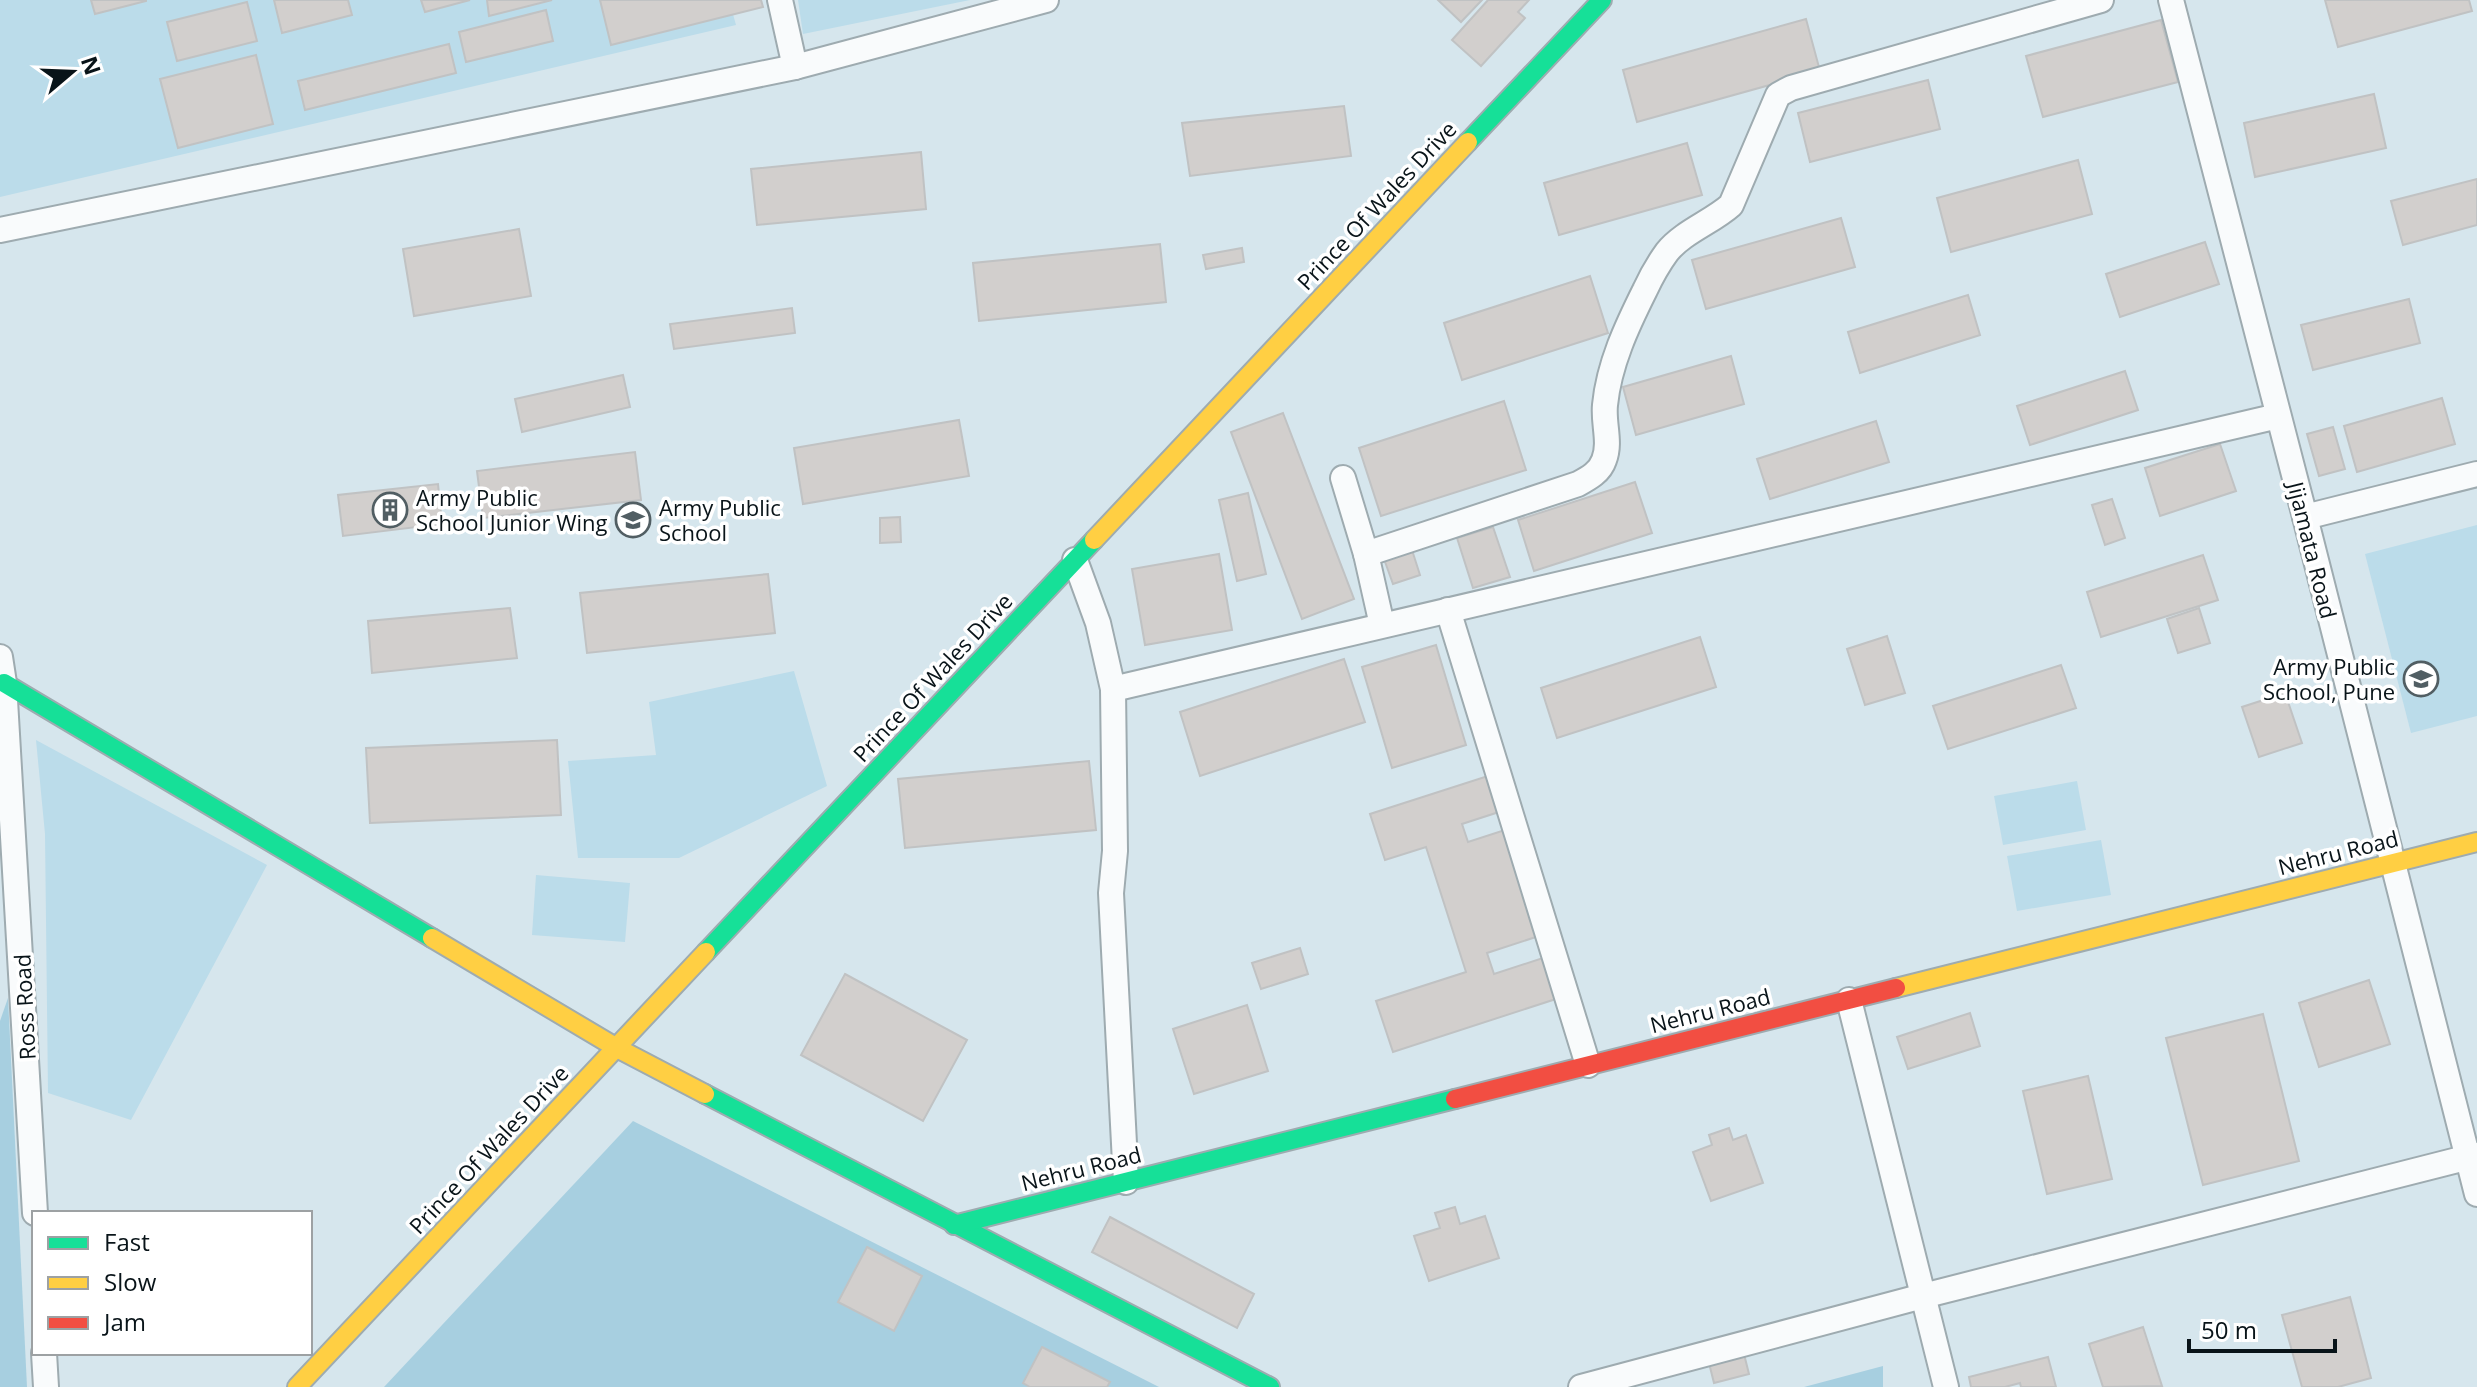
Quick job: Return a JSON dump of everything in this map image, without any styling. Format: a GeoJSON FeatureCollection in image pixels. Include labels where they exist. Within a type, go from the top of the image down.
{"type":"FeatureCollection","features":[{"type":"Feature","properties":{"kind":"street"},"geometry":{"type":"LineString","coordinates":[[780,0],[795,67]]}},
{"type":"Feature","properties":{"kind":"street"},"geometry":{"type":"LineString","coordinates":[[0,230],[795,67],[1046,0]]}},
{"type":"Feature","properties":{"kind":"street","name":"Prince Of Wales Drive"},"geometry":{"type":"LineString","coordinates":[[297,1387],[317,1378],[617,1048],[1602,0]]}},
{"type":"Feature","properties":{"kind":"street"},"geometry":{"type":"LineString","coordinates":[[1366,554],[1592,477],[1603,464],[1608,448],[1604,409],[1609,379],[1646,287],[1668,251],[1731,205],[1778,95],[1791,88],[2101,0]]}},
{"type":"Feature","properties":{"kind":"street","name":"Jijamata Road"},"geometry":{"type":"LineString","coordinates":[[2171,0],[2392,863],[2472,1157],[2477,1194]]}},
{"type":"Feature","properties":{"kind":"street"},"geometry":{"type":"LineString","coordinates":[[1113,689],[2278,416]]}},
{"type":"Feature","properties":{"kind":"street"},"geometry":{"type":"LineString","coordinates":[[2305,517],[2477,474]]}},
{"type":"Feature","properties":{"kind":"street"},"geometry":{"type":"LineString","coordinates":[[1343,478],[1366,554],[1382,625]]}},
{"type":"Feature","properties":{"kind":"street"},"geometry":{"type":"LineString","coordinates":[[1075,560],[1098,623],[1113,689],[1115,851],[1111,893],[1126,1182]]}},
{"type":"Feature","properties":{"kind":"street"},"geometry":{"type":"LineString","coordinates":[[1448,610],[1588,1065]]}},
{"type":"Feature","properties":{"kind":"street","name":"Ross Road"},"geometry":{"type":"LineString","coordinates":[[0,657],[35,1211]]}},
{"type":"Feature","properties":{"kind":"street"},"geometry":{"type":"LineString","coordinates":[[4,683],[617,1048],[1270,1387]]}},
{"type":"Feature","properties":{"kind":"street","name":"Nehru Road"},"geometry":{"type":"LineString","coordinates":[[954,1225],[2477,842]]}},
{"type":"Feature","properties":{"kind":"street"},"geometry":{"type":"LineString","coordinates":[[1849,1000],[1946,1387]]}},
{"type":"Feature","properties":{"kind":"street"},"geometry":{"type":"LineString","coordinates":[[1581,1387],[1923,1296],[2472,1157]]}},
{"type":"Feature","properties":{"kind":"street"},"geometry":{"type":"LineString","coordinates":[[44,1355],[46,1387]]}},
{"type":"Feature","properties":{"kind":"shaded area"},"geometry":{"type":"Polygon","coordinates":[[[0,0],[729,0],[736,25],[0,197],[0,0]]]}},
{"type":"Feature","properties":{"kind":"shaded area"},"geometry":{"type":"Polygon","coordinates":[[[798,0],[970,0],[803,34],[798,0]]]}},
{"type":"Feature","properties":{"kind":"shaded area"},"geometry":{"type":"Polygon","coordinates":[[[2477,525],[2477,716],[2411,733],[2365,554],[2477,525]]]}},
{"type":"Feature","properties":{"kind":"shaded area"},"geometry":{"type":"Polygon","coordinates":[[[794,671],[827,786],[679,858],[578,858],[568,761],[656,755],[649,702],[794,671]]]}},
{"type":"Feature","properties":{"kind":"shaded area"},"geometry":{"type":"Polygon","coordinates":[[[36,740],[267,865],[131,1120],[48,1093],[45,834],[36,740]]]}},
{"type":"Feature","properties":{"kind":"shaded area"},"geometry":{"type":"Polygon","coordinates":[[[2077,781],[2086,830],[2003,845],[1994,796],[2077,781]]]}},
{"type":"Feature","properties":{"kind":"shaded area"},"geometry":{"type":"Polygon","coordinates":[[[2101,840],[2111,895],[2017,911],[2007,856],[2101,840]]]}},
{"type":"Feature","properties":{"kind":"shaded area"},"geometry":{"type":"Polygon","coordinates":[[[536,875],[630,883],[625,942],[532,935],[536,875]]]}},
{"type":"Feature","properties":{"kind":"shaded area"},"geometry":{"type":"Polygon","coordinates":[[[8,998],[27,1387],[0,1387],[0,1021],[8,998]]]}},
{"type":"Feature","properties":{"kind":"shaded area"},"geometry":{"type":"Polygon","coordinates":[[[633,1121],[1159,1387],[384,1387],[633,1121]]]}},
{"type":"Feature","properties":{"kind":"shaded area"},"geometry":{"type":"Polygon","coordinates":[[[1883,1366],[1883,1387],[1804,1387],[1883,1366]]]}},
{"type":"Feature","properties":{"kind":"building"},"geometry":{"type":"Polygon","coordinates":[[[91,0],[146,0],[146,1],[95,14],[91,0]]]}},
{"type":"Feature","properties":{"kind":"building"},"geometry":{"type":"Polygon","coordinates":[[[274,0],[348,0],[352,15],[282,33],[274,0]]]}},
{"type":"Feature","properties":{"kind":"building"},"geometry":{"type":"Polygon","coordinates":[[[421,0],[470,0],[425,12],[421,0]]]}},
{"type":"Feature","properties":{"kind":"building"},"geometry":{"type":"Polygon","coordinates":[[[487,0],[552,0],[489,16],[487,0]]]}},
{"type":"Feature","properties":{"kind":"building"},"geometry":{"type":"Polygon","coordinates":[[[600,0],[761,0],[763,7],[611,45],[600,0]]]}},
{"type":"Feature","properties":{"kind":"building"},"geometry":{"type":"Polygon","coordinates":[[[1438,0],[1482,0],[1461,22],[1438,0]]]}},
{"type":"Feature","properties":{"kind":"building"},"geometry":{"type":"Polygon","coordinates":[[[1488,0],[1529,0],[1518,12],[1525,18],[1481,66],[1452,40],[1488,0]]]}},
{"type":"Feature","properties":{"kind":"building"},"geometry":{"type":"Polygon","coordinates":[[[2325,0],[2469,0],[2472,11],[2338,47],[2325,0]]]}},
{"type":"Feature","properties":{"kind":"building"},"geometry":{"type":"Polygon","coordinates":[[[247,2],[257,41],[177,61],[167,22],[247,2]]]}},
{"type":"Feature","properties":{"kind":"building"},"geometry":{"type":"Polygon","coordinates":[[[546,10],[553,41],[466,62],[459,32],[546,10]]]}},
{"type":"Feature","properties":{"kind":"building"},"geometry":{"type":"Polygon","coordinates":[[[1806,19],[1820,71],[1637,122],[1623,70],[1806,19]]]}},
{"type":"Feature","properties":{"kind":"building"},"geometry":{"type":"Polygon","coordinates":[[[2161,20],[2178,82],[2043,117],[2026,56],[2161,20]]]}},
{"type":"Feature","properties":{"kind":"building"},"geometry":{"type":"Polygon","coordinates":[[[449,44],[456,73],[305,110],[298,81],[449,44]]]}},
{"type":"Feature","properties":{"kind":"building"},"geometry":{"type":"Polygon","coordinates":[[[256,55],[273,124],[178,148],[160,79],[256,55]]]}},
{"type":"Feature","properties":{"kind":"building"},"geometry":{"type":"Polygon","coordinates":[[[1928,80],[1940,129],[1810,162],[1798,113],[1928,80]]]}},
{"type":"Feature","properties":{"kind":"building"},"geometry":{"type":"Polygon","coordinates":[[[2374,94],[2386,148],[2255,177],[2244,123],[2374,94]]]}},
{"type":"Feature","properties":{"kind":"building"},"geometry":{"type":"Polygon","coordinates":[[[1344,106],[1351,156],[1190,176],[1182,123],[1344,106]]]}},
{"type":"Feature","properties":{"kind":"building"},"geometry":{"type":"Polygon","coordinates":[[[1687,143],[1702,195],[1559,235],[1544,183],[1687,143]]]}},
{"type":"Feature","properties":{"kind":"building"},"geometry":{"type":"Polygon","coordinates":[[[921,152],[926,209],[757,225],[751,169],[921,152]]]}},
{"type":"Feature","properties":{"kind":"building"},"geometry":{"type":"Polygon","coordinates":[[[2078,160],[2092,214],[1951,252],[1937,198],[2078,160]]]}},
{"type":"Feature","properties":{"kind":"building"},"geometry":{"type":"Polygon","coordinates":[[[2477,179],[2477,225],[2403,245],[2391,201],[2477,179]]]}},
{"type":"Feature","properties":{"kind":"building"},"geometry":{"type":"Polygon","coordinates":[[[1841,218],[1855,267],[1706,309],[1692,260],[1841,218]]]}},
{"type":"Feature","properties":{"kind":"building"},"geometry":{"type":"Polygon","coordinates":[[[519,229],[531,296],[414,316],[403,249],[519,229]]]}},
{"type":"Feature","properties":{"kind":"building"},"geometry":{"type":"Polygon","coordinates":[[[2205,242],[2219,284],[2120,317],[2106,274],[2205,242]]]}},
{"type":"Feature","properties":{"kind":"building"},"geometry":{"type":"Polygon","coordinates":[[[1160,244],[1166,302],[979,321],[973,263],[1160,244]]]}},
{"type":"Feature","properties":{"kind":"building"},"geometry":{"type":"Polygon","coordinates":[[[1242,248],[1244,262],[1206,269],[1203,255],[1242,248]]]}},
{"type":"Feature","properties":{"kind":"building"},"geometry":{"type":"Polygon","coordinates":[[[1590,276],[1608,333],[1462,380],[1444,323],[1590,276]]]}},
{"type":"Feature","properties":{"kind":"building"},"geometry":{"type":"Polygon","coordinates":[[[1968,295],[1980,335],[1860,373],[1848,332],[1968,295]]]}},
{"type":"Feature","properties":{"kind":"building"},"geometry":{"type":"Polygon","coordinates":[[[2409,299],[2420,343],[2313,370],[2301,325],[2409,299]]]}},
{"type":"Feature","properties":{"kind":"building"},"geometry":{"type":"Polygon","coordinates":[[[792,308],[795,333],[674,349],[670,324],[792,308]]]}},
{"type":"Feature","properties":{"kind":"building"},"geometry":{"type":"Polygon","coordinates":[[[1731,356],[1744,404],[1636,435],[1623,387],[1731,356]]]}},
{"type":"Feature","properties":{"kind":"building"},"geometry":{"type":"Polygon","coordinates":[[[2125,371],[2138,410],[2030,445],[2017,406],[2125,371]]]}},
{"type":"Feature","properties":{"kind":"building"},"geometry":{"type":"Polygon","coordinates":[[[623,375],[630,407],[522,432],[515,399],[623,375]]]}},
{"type":"Feature","properties":{"kind":"building"},"geometry":{"type":"Polygon","coordinates":[[[2442,398],[2455,444],[2357,472],[2344,426],[2442,398]]]}},
{"type":"Feature","properties":{"kind":"building"},"geometry":{"type":"Polygon","coordinates":[[[1504,401],[1526,470],[1381,516],[1359,448],[1504,401]]]}},
{"type":"Feature","properties":{"kind":"building"},"geometry":{"type":"Polygon","coordinates":[[[1283,413],[1354,599],[1302,619],[1231,432],[1283,413]]]}},
{"type":"Feature","properties":{"kind":"building"},"geometry":{"type":"Polygon","coordinates":[[[959,420],[969,476],[803,504],[794,448],[959,420]]]}},
{"type":"Feature","properties":{"kind":"building"},"geometry":{"type":"Polygon","coordinates":[[[1876,421],[1889,462],[1770,499],[1757,459],[1876,421]]]}},
{"type":"Feature","properties":{"kind":"building"},"geometry":{"type":"Polygon","coordinates":[[[2333,427],[2345,469],[2319,476],[2307,434],[2333,427]]]}},
{"type":"Feature","properties":{"kind":"building"},"geometry":{"type":"Polygon","coordinates":[[[2220,444],[2236,491],[2160,516],[2145,468],[2220,444]]]}},
{"type":"Feature","properties":{"kind":"building"},"geometry":{"type":"Polygon","coordinates":[[[635,452],[641,500],[483,518],[477,471],[635,452]]]}},
{"type":"Feature","properties":{"kind":"building"},"geometry":{"type":"Polygon","coordinates":[[[1635,482],[1652,533],[1534,571],[1518,520],[1635,482]]]}},
{"type":"Feature","properties":{"kind":"building","name":"Army Public School Junior Wing"},"geometry":{"type":"Polygon","coordinates":[[[438,484],[442,524],[343,536],[338,495],[438,484]]]}},
{"type":"Feature","properties":{"kind":"building"},"geometry":{"type":"Polygon","coordinates":[[[1248,493],[1266,574],[1237,581],[1219,500],[1248,493]]]}},
{"type":"Feature","properties":{"kind":"building"},"geometry":{"type":"Polygon","coordinates":[[[2112,499],[2125,538],[2105,545],[2092,505],[2112,499]]]}},
{"type":"Feature","properties":{"kind":"building"},"geometry":{"type":"Polygon","coordinates":[[[900,517],[901,542],[880,543],[880,518],[900,517]]]}},
{"type":"Feature","properties":{"kind":"building"},"geometry":{"type":"Polygon","coordinates":[[[1493,527],[1510,577],[1473,588],[1457,538],[1493,527]]]}},
{"type":"Feature","properties":{"kind":"building"},"geometry":{"type":"Polygon","coordinates":[[[1412,550],[1420,575],[1393,584],[1384,559],[1412,550]]]}},
{"type":"Feature","properties":{"kind":"building"},"geometry":{"type":"Polygon","coordinates":[[[1219,554],[1232,630],[1145,645],[1132,569],[1219,554]]]}},
{"type":"Feature","properties":{"kind":"building"},"geometry":{"type":"Polygon","coordinates":[[[2203,555],[2218,600],[2101,637],[2087,592],[2203,555]]]}},
{"type":"Feature","properties":{"kind":"building"},"geometry":{"type":"Polygon","coordinates":[[[768,574],[775,633],[587,653],[580,593],[768,574]]]}},
{"type":"Feature","properties":{"kind":"building"},"geometry":{"type":"Polygon","coordinates":[[[510,608],[517,658],[372,673],[368,621],[510,608]]]}},
{"type":"Feature","properties":{"kind":"building"},"geometry":{"type":"Polygon","coordinates":[[[2199,608],[2210,643],[2178,653],[2167,619],[2199,608]]]}},
{"type":"Feature","properties":{"kind":"building"},"geometry":{"type":"Polygon","coordinates":[[[1887,636],[1905,693],[1865,705],[1847,649],[1887,636]]]}},
{"type":"Feature","properties":{"kind":"building"},"geometry":{"type":"Polygon","coordinates":[[[1700,637],[1716,687],[1557,738],[1541,688],[1700,637]]]}},
{"type":"Feature","properties":{"kind":"building"},"geometry":{"type":"Polygon","coordinates":[[[1436,645],[1466,745],[1392,768],[1362,667],[1436,645]]]}},
{"type":"Feature","properties":{"kind":"building"},"geometry":{"type":"Polygon","coordinates":[[[1344,659],[1365,722],[1200,776],[1180,712],[1344,659]]]}},
{"type":"Feature","properties":{"kind":"building"},"geometry":{"type":"Polygon","coordinates":[[[2061,665],[2076,708],[1948,749],[1933,706],[2061,665]]]}},
{"type":"Feature","properties":{"kind":"building"},"geometry":{"type":"Polygon","coordinates":[[[2285,693],[2302,743],[2259,757],[2242,707],[2285,693]]]}},
{"type":"Feature","properties":{"kind":"building"},"geometry":{"type":"Polygon","coordinates":[[[557,740],[561,815],[370,823],[366,748],[557,740]]]}},
{"type":"Feature","properties":{"kind":"building"},"geometry":{"type":"Polygon","coordinates":[[[1089,761],[1096,830],[905,848],[898,779],[1089,761]]]}},
{"type":"Feature","properties":{"kind":"building"},"geometry":{"type":"Polygon","coordinates":[[[1491,775],[1502,811],[1462,824],[1468,842],[1508,829],[1542,935],[1487,953],[1494,974],[1549,956],[1562,997],[1393,1052],[1376,1001],[1466,972],[1426,847],[1385,860],[1370,814],[1491,775]]]}},
{"type":"Feature","properties":{"kind":"building"},"geometry":{"type":"Polygon","coordinates":[[[1300,948],[1308,974],[1261,989],[1252,963],[1300,948]]]}},
{"type":"Feature","properties":{"kind":"building"},"geometry":{"type":"Polygon","coordinates":[[[845,974],[967,1040],[923,1121],[801,1055],[845,974]]]}},
{"type":"Feature","properties":{"kind":"building"},"geometry":{"type":"Polygon","coordinates":[[[2369,980],[2390,1044],[2319,1067],[2299,1003],[2369,980]]]}},
{"type":"Feature","properties":{"kind":"building"},"geometry":{"type":"Polygon","coordinates":[[[1247,1005],[1268,1071],[1194,1094],[1173,1029],[1247,1005]]]}},
{"type":"Feature","properties":{"kind":"building"},"geometry":{"type":"Polygon","coordinates":[[[1970,1013],[1980,1046],[1908,1069],[1897,1037],[1970,1013]]]}},
{"type":"Feature","properties":{"kind":"building"},"geometry":{"type":"Polygon","coordinates":[[[2263,1014],[2299,1161],[2203,1185],[2166,1038],[2263,1014]]]}},
{"type":"Feature","properties":{"kind":"building"},"geometry":{"type":"Polygon","coordinates":[[[2088,1076],[2112,1179],[2047,1194],[2023,1091],[2088,1076]]]}},
{"type":"Feature","properties":{"kind":"building"},"geometry":{"type":"Polygon","coordinates":[[[1729,1128],[1733,1140],[1746,1135],[1763,1183],[1711,1201],[1693,1152],[1712,1145],[1709,1135],[1729,1128]]]}},
{"type":"Feature","properties":{"kind":"building"},"geometry":{"type":"Polygon","coordinates":[[[1455,1207],[1460,1224],[1485,1216],[1499,1258],[1429,1281],[1414,1236],[1440,1228],[1435,1213],[1455,1207]]]}},
{"type":"Feature","properties":{"kind":"building"},"geometry":{"type":"Polygon","coordinates":[[[1110,1217],[1254,1294],[1237,1328],[1092,1252],[1110,1217]]]}},
{"type":"Feature","properties":{"kind":"building"},"geometry":{"type":"Polygon","coordinates":[[[867,1247],[922,1276],[894,1331],[838,1302],[867,1247]]]}},
{"type":"Feature","properties":{"kind":"building"},"geometry":{"type":"Polygon","coordinates":[[[2350,1297],[2371,1378],[2338,1387],[2302,1387],[2282,1315],[2350,1297]]]}},
{"type":"Feature","properties":{"kind":"building"},"geometry":{"type":"Polygon","coordinates":[[[2143,1327],[2162,1386],[2103,1387],[2089,1344],[2143,1327]]]}},
{"type":"Feature","properties":{"kind":"building"},"geometry":{"type":"Polygon","coordinates":[[[1742,1346],[1749,1374],[1714,1383],[1707,1355],[1742,1346]]]}},
{"type":"Feature","properties":{"kind":"building"},"geometry":{"type":"Polygon","coordinates":[[[1042,1347],[1110,1382],[1107,1387],[1030,1387],[1023,1383],[1042,1347]]]}},
{"type":"Feature","properties":{"kind":"building"},"geometry":{"type":"Polygon","coordinates":[[[2048,1357],[2056,1387],[2021,1387],[2020,1383],[2005,1387],[1971,1387],[1969,1377],[2048,1357]]]}},
{"type":"Feature","properties":{"kind":"traffic: fast"},"geometry":{"type":"LineString","coordinates":[[1468,142],[1602,0]]}},
{"type":"Feature","properties":{"kind":"traffic: fast"},"geometry":{"type":"LineString","coordinates":[[706,952],[1094,540]]}},
{"type":"Feature","properties":{"kind":"traffic: fast"},"geometry":{"type":"LineString","coordinates":[[4,683],[432,938]]}},
{"type":"Feature","properties":{"kind":"traffic: fast"},"geometry":{"type":"LineString","coordinates":[[705,1094],[1270,1387]]}},
{"type":"Feature","properties":{"kind":"traffic: fast"},"geometry":{"type":"LineString","coordinates":[[954,1225],[1455,1099]]}},
{"type":"Feature","properties":{"kind":"traffic: slow"},"geometry":{"type":"LineString","coordinates":[[1094,540],[1468,142]]}},
{"type":"Feature","properties":{"kind":"traffic: slow"},"geometry":{"type":"LineString","coordinates":[[1896,988],[2477,842]]}},
{"type":"Feature","properties":{"kind":"traffic: slow"},"geometry":{"type":"LineString","coordinates":[[432,938],[617,1048],[705,1094]]}},
{"type":"Feature","properties":{"kind":"traffic: slow"},"geometry":{"type":"LineString","coordinates":[[297,1387],[706,952]]}},
{"type":"Feature","properties":{"kind":"traffic: jam"},"geometry":{"type":"LineString","coordinates":[[1455,1099],[1896,988]]}},
{"type":"Feature","properties":{"kind":"place","name":"Army Public School Junior Wing"},"geometry":{"type":"Point","coordinates":[390,510]}},
{"type":"Feature","properties":{"kind":"place","name":"Army Public School"},"geometry":{"type":"Point","coordinates":[633,520]}},
{"type":"Feature","properties":{"kind":"place","name":"Army Public School, Pune"},"geometry":{"type":"Point","coordinates":[2421,679]}}]}
